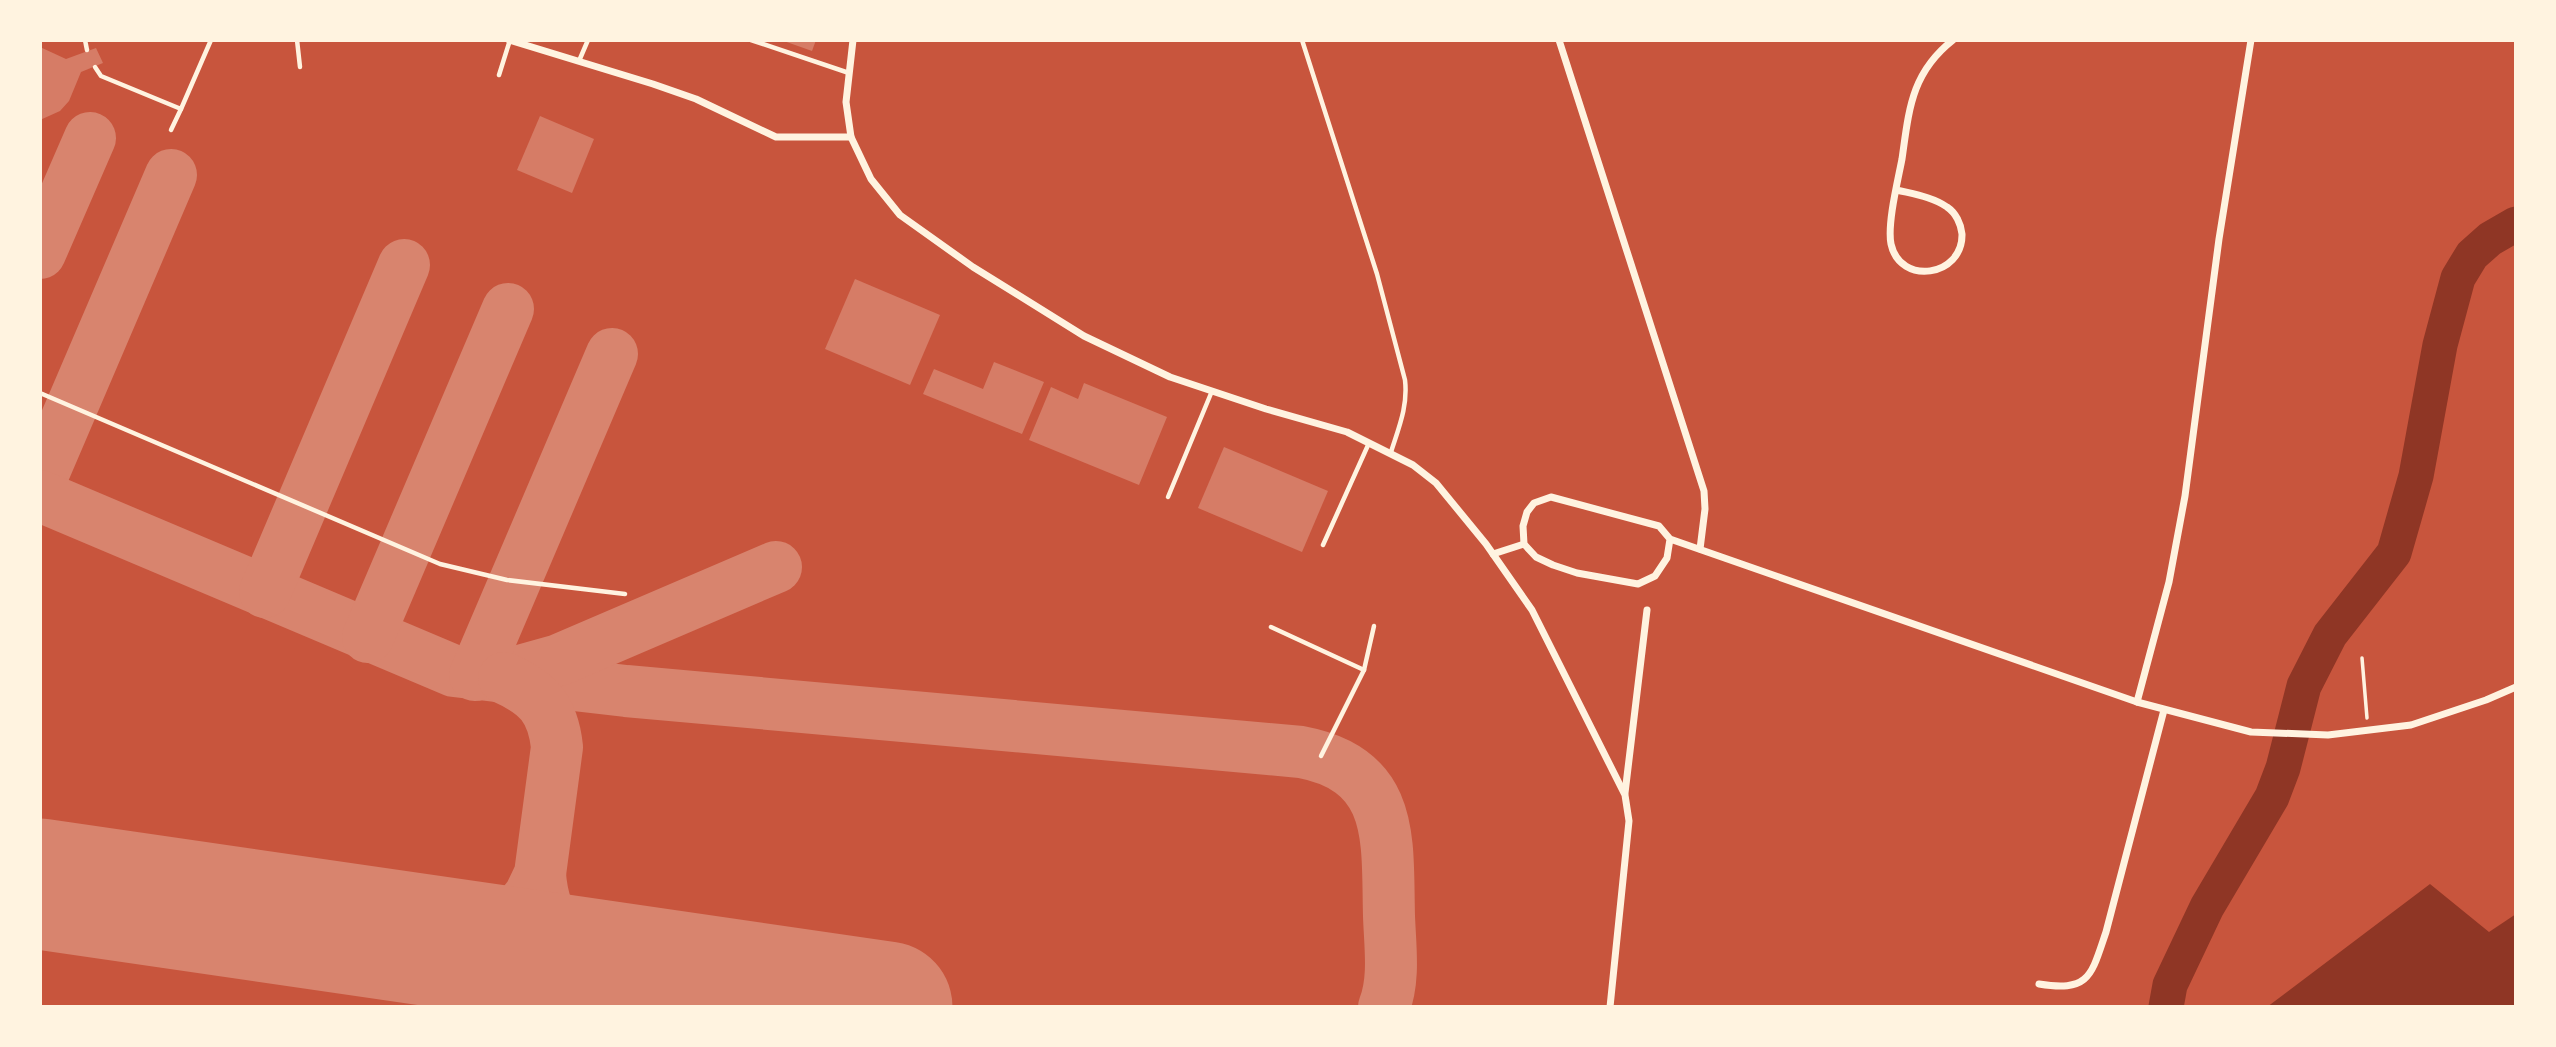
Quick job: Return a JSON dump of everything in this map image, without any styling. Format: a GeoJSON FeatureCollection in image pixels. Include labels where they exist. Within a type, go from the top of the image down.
{"type":"FeatureCollection","features":[{"type":"Feature","properties":{"kind":"street"},"geometry":{"type":"LineString","coordinates":[[510,40],[531,43],[696,99],[776,137],[851,137]]}},
{"type":"Feature","properties":{"kind":"street"},"geometry":{"type":"LineString","coordinates":[[853,40],[846,102],[851,137],[870,179],[900,215],[937,243],[1084,336],[1170,377],[1347,432],[1391,452],[1436,483],[1486,544],[1532,610],[1625,795]]}},
{"type":"Feature","properties":{"kind":"street"},"geometry":{"type":"LineString","coordinates":[[1559,40],[1704,491],[1705,509],[1700,549]]}},
{"type":"Feature","properties":{"kind":"street"},"geometry":{"type":"LineString","coordinates":[[1896,190],[1939,202],[1950,208],[1958,218],[1962,230],[1958,253],[1941,269],[1919,271],[1908,268],[1893,251],[1890,229],[1896,190],[1913,93],[1929,62],[1953,40]]}},
{"type":"Feature","properties":{"kind":"street"},"geometry":{"type":"LineString","coordinates":[[2137,702],[2169,582],[2185,496],[2221,227],[2251,40]]}},
{"type":"Feature","properties":{"kind":"street"},"geometry":{"type":"LineString","coordinates":[[1671,539],[1667,558],[1656,576],[1638,584],[1577,573],[1536,557],[1524,544],[1523,526],[1527,512],[1534,503],[1551,497],[1659,526],[1671,539],[2137,702],[2251,732],[2328,734],[2411,725],[2444,716],[2516,687]]}},
{"type":"Feature","properties":{"kind":"street"},"geometry":{"type":"LineString","coordinates":[[1493,554],[1524,544]]}},
{"type":"Feature","properties":{"kind":"street"},"geometry":{"type":"LineString","coordinates":[[1610,1007],[1629,821],[1625,795],[1647,610]]}},
{"type":"Feature","properties":{"kind":"street"},"geometry":{"type":"LineString","coordinates":[[2039,984],[2063,988],[2083,981],[2095,966],[2164,710]]}},
{"type":"Feature","properties":{"kind":"lane"},"geometry":{"type":"LineString","coordinates":[[85,40],[87,50]]}},
{"type":"Feature","properties":{"kind":"lane"},"geometry":{"type":"LineString","coordinates":[[171,130],[211,40]]}},
{"type":"Feature","properties":{"kind":"lane"},"geometry":{"type":"LineString","coordinates":[[297,40],[300,67]]}},
{"type":"Feature","properties":{"kind":"lane"},"geometry":{"type":"LineString","coordinates":[[499,75],[510,40]]}},
{"type":"Feature","properties":{"kind":"lane"},"geometry":{"type":"LineString","coordinates":[[579,61],[588,40]]}},
{"type":"Feature","properties":{"kind":"lane"},"geometry":{"type":"LineString","coordinates":[[1302,40],[1377,274],[1405,380],[1407,397],[1404,413],[1391,452]]}},
{"type":"Feature","properties":{"kind":"lane"},"geometry":{"type":"LineString","coordinates":[[753,41],[849,73]]}},
{"type":"Feature","properties":{"kind":"lane"},"geometry":{"type":"LineString","coordinates":[[95,67],[101,76],[181,109]]}},
{"type":"Feature","properties":{"kind":"lane"},"geometry":{"type":"LineString","coordinates":[[1168,497],[1212,391]]}},
{"type":"Feature","properties":{"kind":"lane"},"geometry":{"type":"LineString","coordinates":[[40,393],[440,564],[507,580],[625,594]]}},
{"type":"Feature","properties":{"kind":"lane"},"geometry":{"type":"LineString","coordinates":[[1323,545],[1370,442]]}},
{"type":"Feature","properties":{"kind":"lane"},"geometry":{"type":"LineString","coordinates":[[1321,756],[1364,670],[1374,626]]}},
{"type":"Feature","properties":{"kind":"lane"},"geometry":{"type":"LineString","coordinates":[[1271,627],[1364,670]]}},
{"type":"Feature","properties":{"kind":"path"},"geometry":{"type":"LineString","coordinates":[[2362,658],[2366,731]]}},
{"type":"Feature","properties":{"kind":"shaded area"},"geometry":{"type":"Polygon","coordinates":[[[2430,884],[2489,932],[2516,914],[2516,1007],[2267,1007],[2430,884]]]}},
{"type":"Feature","properties":{"kind":"building"},"geometry":{"type":"Polygon","coordinates":[[[781,40],[816,40],[812,51],[781,40]]]}},
{"type":"Feature","properties":{"kind":"building"},"geometry":{"type":"Polygon","coordinates":[[[40,47],[66,59],[96,48],[103,63],[81,72],[69,101],[60,111],[40,120],[40,47]]]}},
{"type":"Feature","properties":{"kind":"building"},"geometry":{"type":"Polygon","coordinates":[[[540,116],[594,139],[572,193],[517,170],[540,116]]]}},
{"type":"Feature","properties":{"kind":"building"},"geometry":{"type":"Polygon","coordinates":[[[855,279],[940,315],[910,385],[825,349],[855,279]]]}},
{"type":"Feature","properties":{"kind":"building"},"geometry":{"type":"Polygon","coordinates":[[[994,362],[1044,382],[1022,434],[923,394],[934,369],[983,389],[994,362]]]}},
{"type":"Feature","properties":{"kind":"building"},"geometry":{"type":"Polygon","coordinates":[[[1084,383],[1167,417],[1139,485],[1029,440],[1051,387],[1078,399],[1084,383]]]}},
{"type":"Feature","properties":{"kind":"building"},"geometry":{"type":"Polygon","coordinates":[[[1224,447],[1328,491],[1302,552],[1198,508],[1224,447]]]}},
{"type":"Feature","properties":{"kind":"waterway"},"geometry":{"type":"LineString","coordinates":[[2166,1007],[2170,985],[2207,907],[2272,797],[2283,768],[2304,686],[2330,635],[2394,553],[2416,476],[2440,345],[2458,278],[2472,255],[2490,239],[2516,224]]}},
{"type":"Feature","properties":{"kind":"taxiway"},"geometry":{"type":"LineString","coordinates":[[40,253],[90,138]]}},
{"type":"Feature","properties":{"kind":"taxiway"},"geometry":{"type":"LineString","coordinates":[[40,481],[171,175]]}},
{"type":"Feature","properties":{"kind":"taxiway"},"geometry":{"type":"LineString","coordinates":[[265,592],[404,265]]}},
{"type":"Feature","properties":{"kind":"taxiway"},"geometry":{"type":"LineString","coordinates":[[368,637],[508,309]]}},
{"type":"Feature","properties":{"kind":"taxiway"},"geometry":{"type":"LineString","coordinates":[[475,675],[612,354]]}},
{"type":"Feature","properties":{"kind":"taxiway"},"geometry":{"type":"LineString","coordinates":[[40,496],[454,671],[626,691],[1301,752],[1332,761],[1355,775],[1370,792],[1380,812],[1385,835],[1391,962],[1390,985],[1384,1007]]}},
{"type":"Feature","properties":{"kind":"taxiway"},"geometry":{"type":"LineString","coordinates":[[516,672],[559,660],[776,567]]}},
{"type":"Feature","properties":{"kind":"taxiway"},"geometry":{"type":"LineString","coordinates":[[444,942],[472,937],[496,928],[515,914],[530,895],[540,874],[557,747],[555,734],[547,712],[535,696],[504,678]]}},
{"type":"Feature","properties":{"kind":"taxiway"},"geometry":{"type":"LineString","coordinates":[[540,874],[547,909],[563,934],[587,953],[620,968]]}},
{"type":"Feature","properties":{"kind":"runway"},"geometry":{"type":"LineString","coordinates":[[40,884],[887,1007]]}}]}
